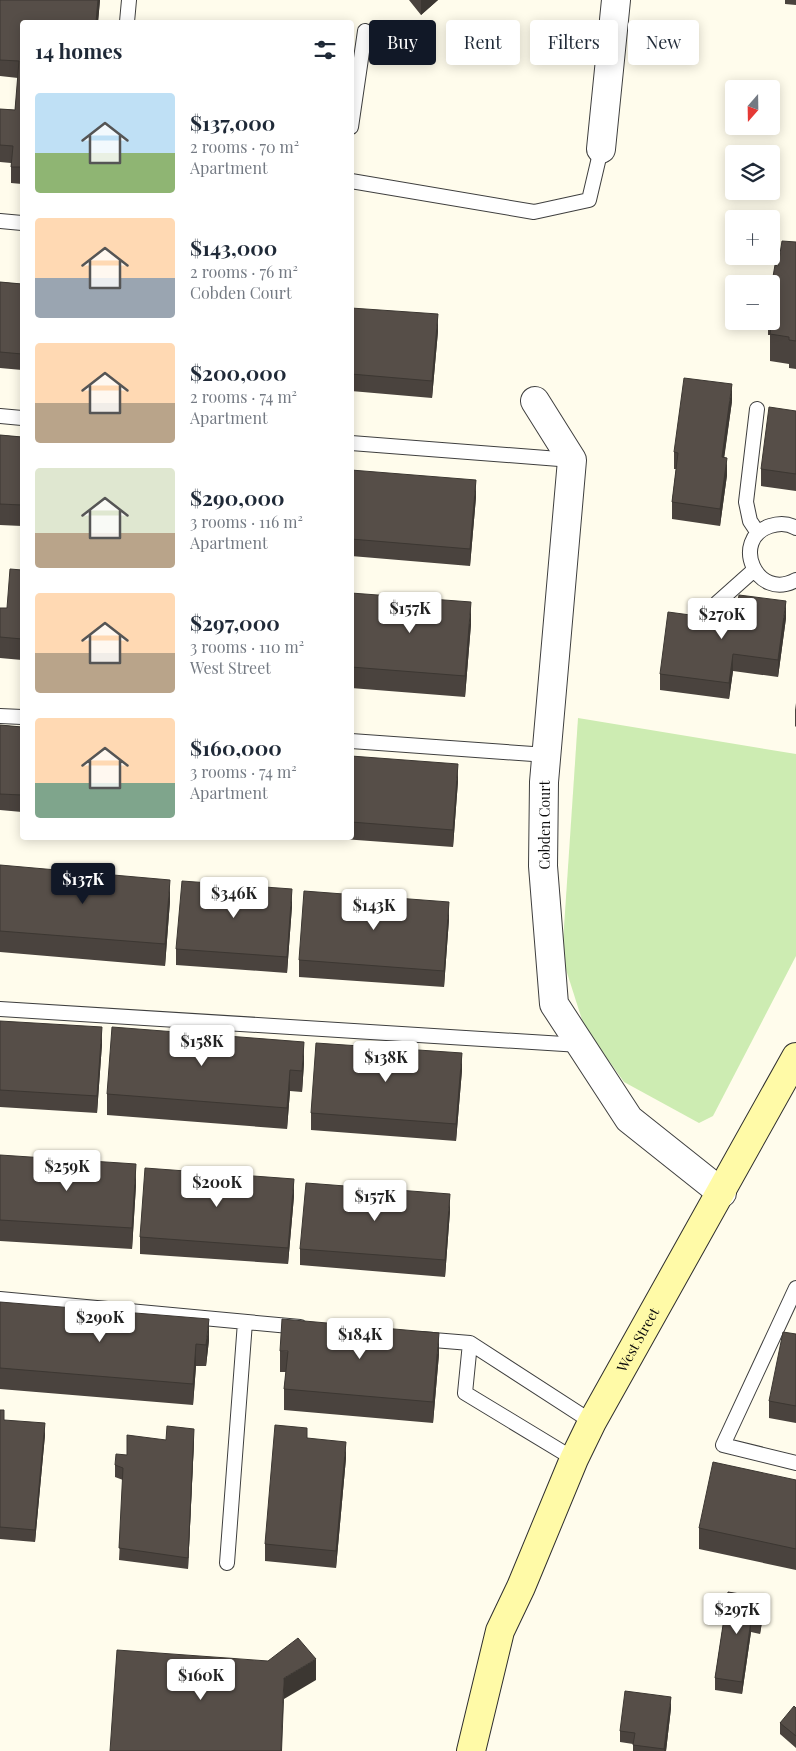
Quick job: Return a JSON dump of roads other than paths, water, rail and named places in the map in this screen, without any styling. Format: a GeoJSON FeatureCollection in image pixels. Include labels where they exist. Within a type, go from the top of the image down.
{"type":"FeatureCollection","features":[{"type":"Feature","properties":{"kind":"main road","name":"West Street"},"geometry":{"type":"LineString","coordinates":[[471,1751],[500,1631],[521,1587],[574,1459],[592,1422],[722,1193],[796,1057]]}},
{"type":"Feature","properties":{"kind":"street"},"geometry":{"type":"LineString","coordinates":[[601,149],[616,0]]}},
{"type":"Feature","properties":{"kind":"street"},"geometry":{"type":"LineString","coordinates":[[535,401],[572,460]]}},
{"type":"Feature","properties":{"kind":"street","name":"Cobden Court"},"geometry":{"type":"LineString","coordinates":[[572,460],[547,755],[543,866],[554,1004],[629,1119],[722,1193]]}},
{"type":"Feature","properties":{"kind":"lane"},"geometry":{"type":"LineString","coordinates":[[127,20],[129,0]]}},
{"type":"Feature","properties":{"kind":"lane"},"geometry":{"type":"LineString","coordinates":[[354,106],[365,31]]}},
{"type":"Feature","properties":{"kind":"lane"},"geometry":{"type":"LineString","coordinates":[[354,182],[534,212],[589,200],[601,149]]}},
{"type":"Feature","properties":{"kind":"lane"},"geometry":{"type":"LineString","coordinates":[[0,221],[20,223]]}},
{"type":"Feature","properties":{"kind":"lane"},"geometry":{"type":"LineString","coordinates":[[757,409],[746,502],[750,521],[758,533]]}},
{"type":"Feature","properties":{"kind":"lane"},"geometry":{"type":"LineString","coordinates":[[0,416],[20,418]]}},
{"type":"Feature","properties":{"kind":"lane"},"geometry":{"type":"LineString","coordinates":[[354,443],[572,460]]}},
{"type":"Feature","properties":{"kind":"lane"},"geometry":{"type":"LineString","coordinates":[[794,582],[770,583],[761,578],[754,570],[750,551],[758,533],[774,524],[784,524],[796,528]]}},
{"type":"Feature","properties":{"kind":"lane"},"geometry":{"type":"LineString","coordinates":[[717,603],[754,570]]}},
{"type":"Feature","properties":{"kind":"lane"},"geometry":{"type":"LineString","coordinates":[[0,716],[20,717]]}},
{"type":"Feature","properties":{"kind":"lane"},"geometry":{"type":"LineString","coordinates":[[354,741],[547,755]]}},
{"type":"Feature","properties":{"kind":"lane"},"geometry":{"type":"LineString","coordinates":[[0,1009],[580,1045]]}},
{"type":"Feature","properties":{"kind":"lane"},"geometry":{"type":"LineString","coordinates":[[796,1288],[723,1445],[796,1463]]}},
{"type":"Feature","properties":{"kind":"lane"},"geometry":{"type":"LineString","coordinates":[[0,1299],[313,1329]]}},
{"type":"Feature","properties":{"kind":"lane"},"geometry":{"type":"LineString","coordinates":[[227,1563],[245,1322]]}},
{"type":"Feature","properties":{"kind":"lane"},"geometry":{"type":"LineString","coordinates":[[411,1338],[470,1343],[592,1422]]}},
{"type":"Feature","properties":{"kind":"lane"},"geometry":{"type":"LineString","coordinates":[[470,1343],[465,1393],[574,1459]]}}]}
